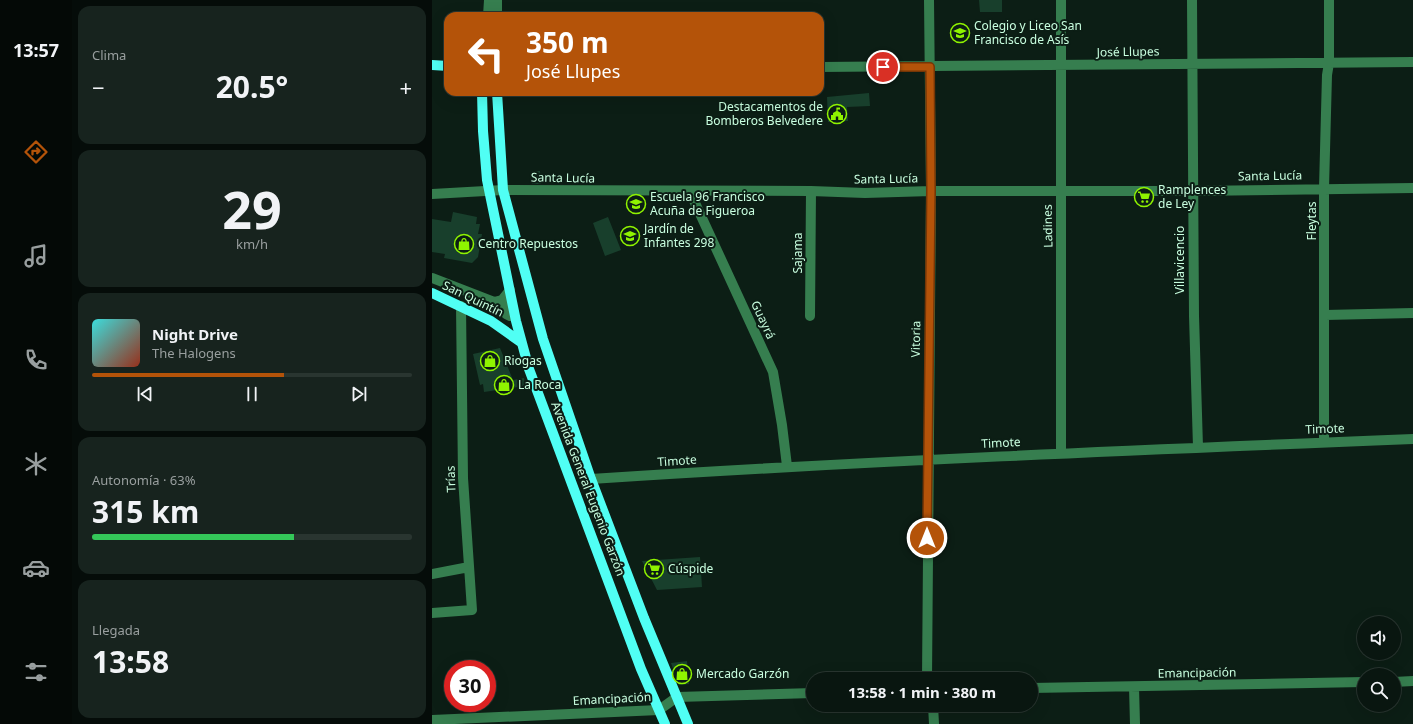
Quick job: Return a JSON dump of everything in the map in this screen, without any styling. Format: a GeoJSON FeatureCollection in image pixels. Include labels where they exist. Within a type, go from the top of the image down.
{"type":"FeatureCollection","features":[{"type":"Feature","properties":{"kind":"main road"},"geometry":{"type":"LineString","coordinates":[[432,65],[444,66]]}},
{"type":"Feature","properties":{"kind":"main road","name":"Avenida General Eugenio Garzón"},"geometry":{"type":"LineString","coordinates":[[482,96],[485,168],[510,290],[529,369],[641,669],[665,724]]}},
{"type":"Feature","properties":{"kind":"main road","name":"Avenida General Eugenio Garzón"},"geometry":{"type":"LineString","coordinates":[[497,96],[503,190],[542,339],[591,479],[644,618],[688,724]]}},
{"type":"Feature","properties":{"kind":"main road","name":"San Quintín"},"geometry":{"type":"LineString","coordinates":[[432,293],[502,327],[522,343]]}},
{"type":"Feature","properties":{"kind":"street"},"geometry":{"type":"LineString","coordinates":[[488,12],[489,0]]}},
{"type":"Feature","properties":{"kind":"street"},"geometry":{"type":"LineString","coordinates":[[497,0],[497,12]]}},
{"type":"Feature","properties":{"kind":"street","name":"Vitoria"},"geometry":{"type":"LineString","coordinates":[[927,672],[931,191],[929,0]]}},
{"type":"Feature","properties":{"kind":"street","name":"Ladines"},"geometry":{"type":"LineString","coordinates":[[1061,0],[1061,452]]}},
{"type":"Feature","properties":{"kind":"street","name":"Villavicencio"},"geometry":{"type":"LineString","coordinates":[[1192,0],[1194,316],[1198,447]]}},
{"type":"Feature","properties":{"kind":"street","name":"Fleytas"},"geometry":{"type":"LineString","coordinates":[[1324,442],[1324,188],[1327,75],[1329,64],[1329,0]]}},
{"type":"Feature","properties":{"kind":"street","name":"José Llupes"},"geometry":{"type":"LineString","coordinates":[[824,67],[1329,64],[1413,62]]}},
{"type":"Feature","properties":{"kind":"street","name":"Santa Lucía"},"geometry":{"type":"LineString","coordinates":[[432,194],[503,190],[690,192],[811,191],[865,193],[931,191],[1193,191],[1324,188],[1413,188]]}},
{"type":"Feature","properties":{"kind":"street","name":"Sajama"},"geometry":{"type":"LineString","coordinates":[[810,316],[811,191]]}},
{"type":"Feature","properties":{"kind":"street","name":"Guayrá"},"geometry":{"type":"LineString","coordinates":[[690,192],[773,372],[787,466]]}},
{"type":"Feature","properties":{"kind":"street","name":"San Quintín"},"geometry":{"type":"LineString","coordinates":[[432,278],[494,302],[502,300],[510,290]]}},
{"type":"Feature","properties":{"kind":"street","name":"Trías"},"geometry":{"type":"LineString","coordinates":[[432,613],[472,610],[463,478],[461,306]]}},
{"type":"Feature","properties":{"kind":"street"},"geometry":{"type":"LineString","coordinates":[[1325,315],[1413,313]]}},
{"type":"Feature","properties":{"kind":"street","name":"Timote"},"geometry":{"type":"LineString","coordinates":[[591,479],[787,466],[928,460],[1061,452],[1413,439]]}},
{"type":"Feature","properties":{"kind":"street"},"geometry":{"type":"LineString","coordinates":[[432,574],[469,567]]}},
{"type":"Feature","properties":{"kind":"street","name":"Emancipación"},"geometry":{"type":"LineString","coordinates":[[1038,688],[1357,682]]}},
{"type":"Feature","properties":{"kind":"street"},"geometry":{"type":"LineString","coordinates":[[1401,682],[1413,682]]}},
{"type":"Feature","properties":{"kind":"street"},"geometry":{"type":"LineString","coordinates":[[1134,687],[1135,724]]}},
{"type":"Feature","properties":{"kind":"street"},"geometry":{"type":"LineString","coordinates":[[678,697],[806,692]]}},
{"type":"Feature","properties":{"kind":"street","name":"Emancipación"},"geometry":{"type":"LineString","coordinates":[[432,720],[468,722],[659,710],[678,697]]}},
{"type":"Feature","properties":{"kind":"street"},"geometry":{"type":"LineString","coordinates":[[933,712],[934,724]]}},
{"type":"Feature","properties":{"kind":"building"},"geometry":{"type":"Polygon","coordinates":[[[979,0],[1002,0],[1002,12],[980,12],[979,0]]]}},
{"type":"Feature","properties":{"kind":"building","name":"Destacamentos de Bomberos Belvedere"},"geometry":{"type":"Polygon","coordinates":[[[869,93],[870,106],[847,107],[848,121],[828,122],[827,97],[869,93]]]}},
{"type":"Feature","properties":{"kind":"building"},"geometry":{"type":"Polygon","coordinates":[[[532,171],[540,171],[541,184],[532,184],[532,171]]]}},
{"type":"Feature","properties":{"kind":"building","name":"Centro Repuestos"},"geometry":{"type":"Polygon","coordinates":[[[453,212],[477,217],[476,224],[480,224],[478,234],[482,234],[478,257],[472,263],[444,258],[445,254],[432,252],[432,219],[451,222],[453,212]]]}},
{"type":"Feature","properties":{"kind":"building"},"geometry":{"type":"Polygon","coordinates":[[[608,217],[621,250],[605,256],[593,223],[608,217]]]}},
{"type":"Feature","properties":{"kind":"building"},"geometry":{"type":"Polygon","coordinates":[[[500,348],[513,380],[524,378],[525,386],[484,392],[483,384],[480,385],[473,354],[500,348]]]}},
{"type":"Feature","properties":{"kind":"building"},"geometry":{"type":"Polygon","coordinates":[[[700,557],[702,587],[657,590],[642,561],[700,557]]]}},
{"type":"Feature","properties":{"kind":"building","name":"Mercado Garzón"},"geometry":{"type":"Polygon","coordinates":[[[687,661],[689,684],[679,685],[671,663],[687,661]]]}},
{"type":"Feature","properties":{"kind":"place","name":"Colegio y Liceo San Francisco de Asís"},"geometry":{"type":"Point","coordinates":[960,33]}},
{"type":"Feature","properties":{"kind":"place","name":"Destacamentos de Bomberos Belvedere"},"geometry":{"type":"Point","coordinates":[837,114]}},
{"type":"Feature","properties":{"kind":"place","name":"Ramplences de Ley"},"geometry":{"type":"Point","coordinates":[1144,197]}},
{"type":"Feature","properties":{"kind":"place","name":"Escuela 96 Francisco Acuña de Figueroa"},"geometry":{"type":"Point","coordinates":[636,204]}},
{"type":"Feature","properties":{"kind":"place","name":"Jardín de Infantes 298"},"geometry":{"type":"Point","coordinates":[630,236]}},
{"type":"Feature","properties":{"kind":"place","name":"Centro Repuestos"},"geometry":{"type":"Point","coordinates":[464,244]}},
{"type":"Feature","properties":{"kind":"place","name":"Riogas"},"geometry":{"type":"Point","coordinates":[490,361]}},
{"type":"Feature","properties":{"kind":"place","name":"La Roca"},"geometry":{"type":"Point","coordinates":[504,385]}},
{"type":"Feature","properties":{"kind":"place","name":"Cúspide"},"geometry":{"type":"Point","coordinates":[654,569]}},
{"type":"Feature","properties":{"kind":"place","name":"Mercado Garzón"},"geometry":{"type":"Point","coordinates":[682,674]}},
{"type":"Feature","properties":{"kind":"route"},"geometry":{"type":"LineString","coordinates":[[883,67],[930,67],[931,191],[927,538]]}}]}
